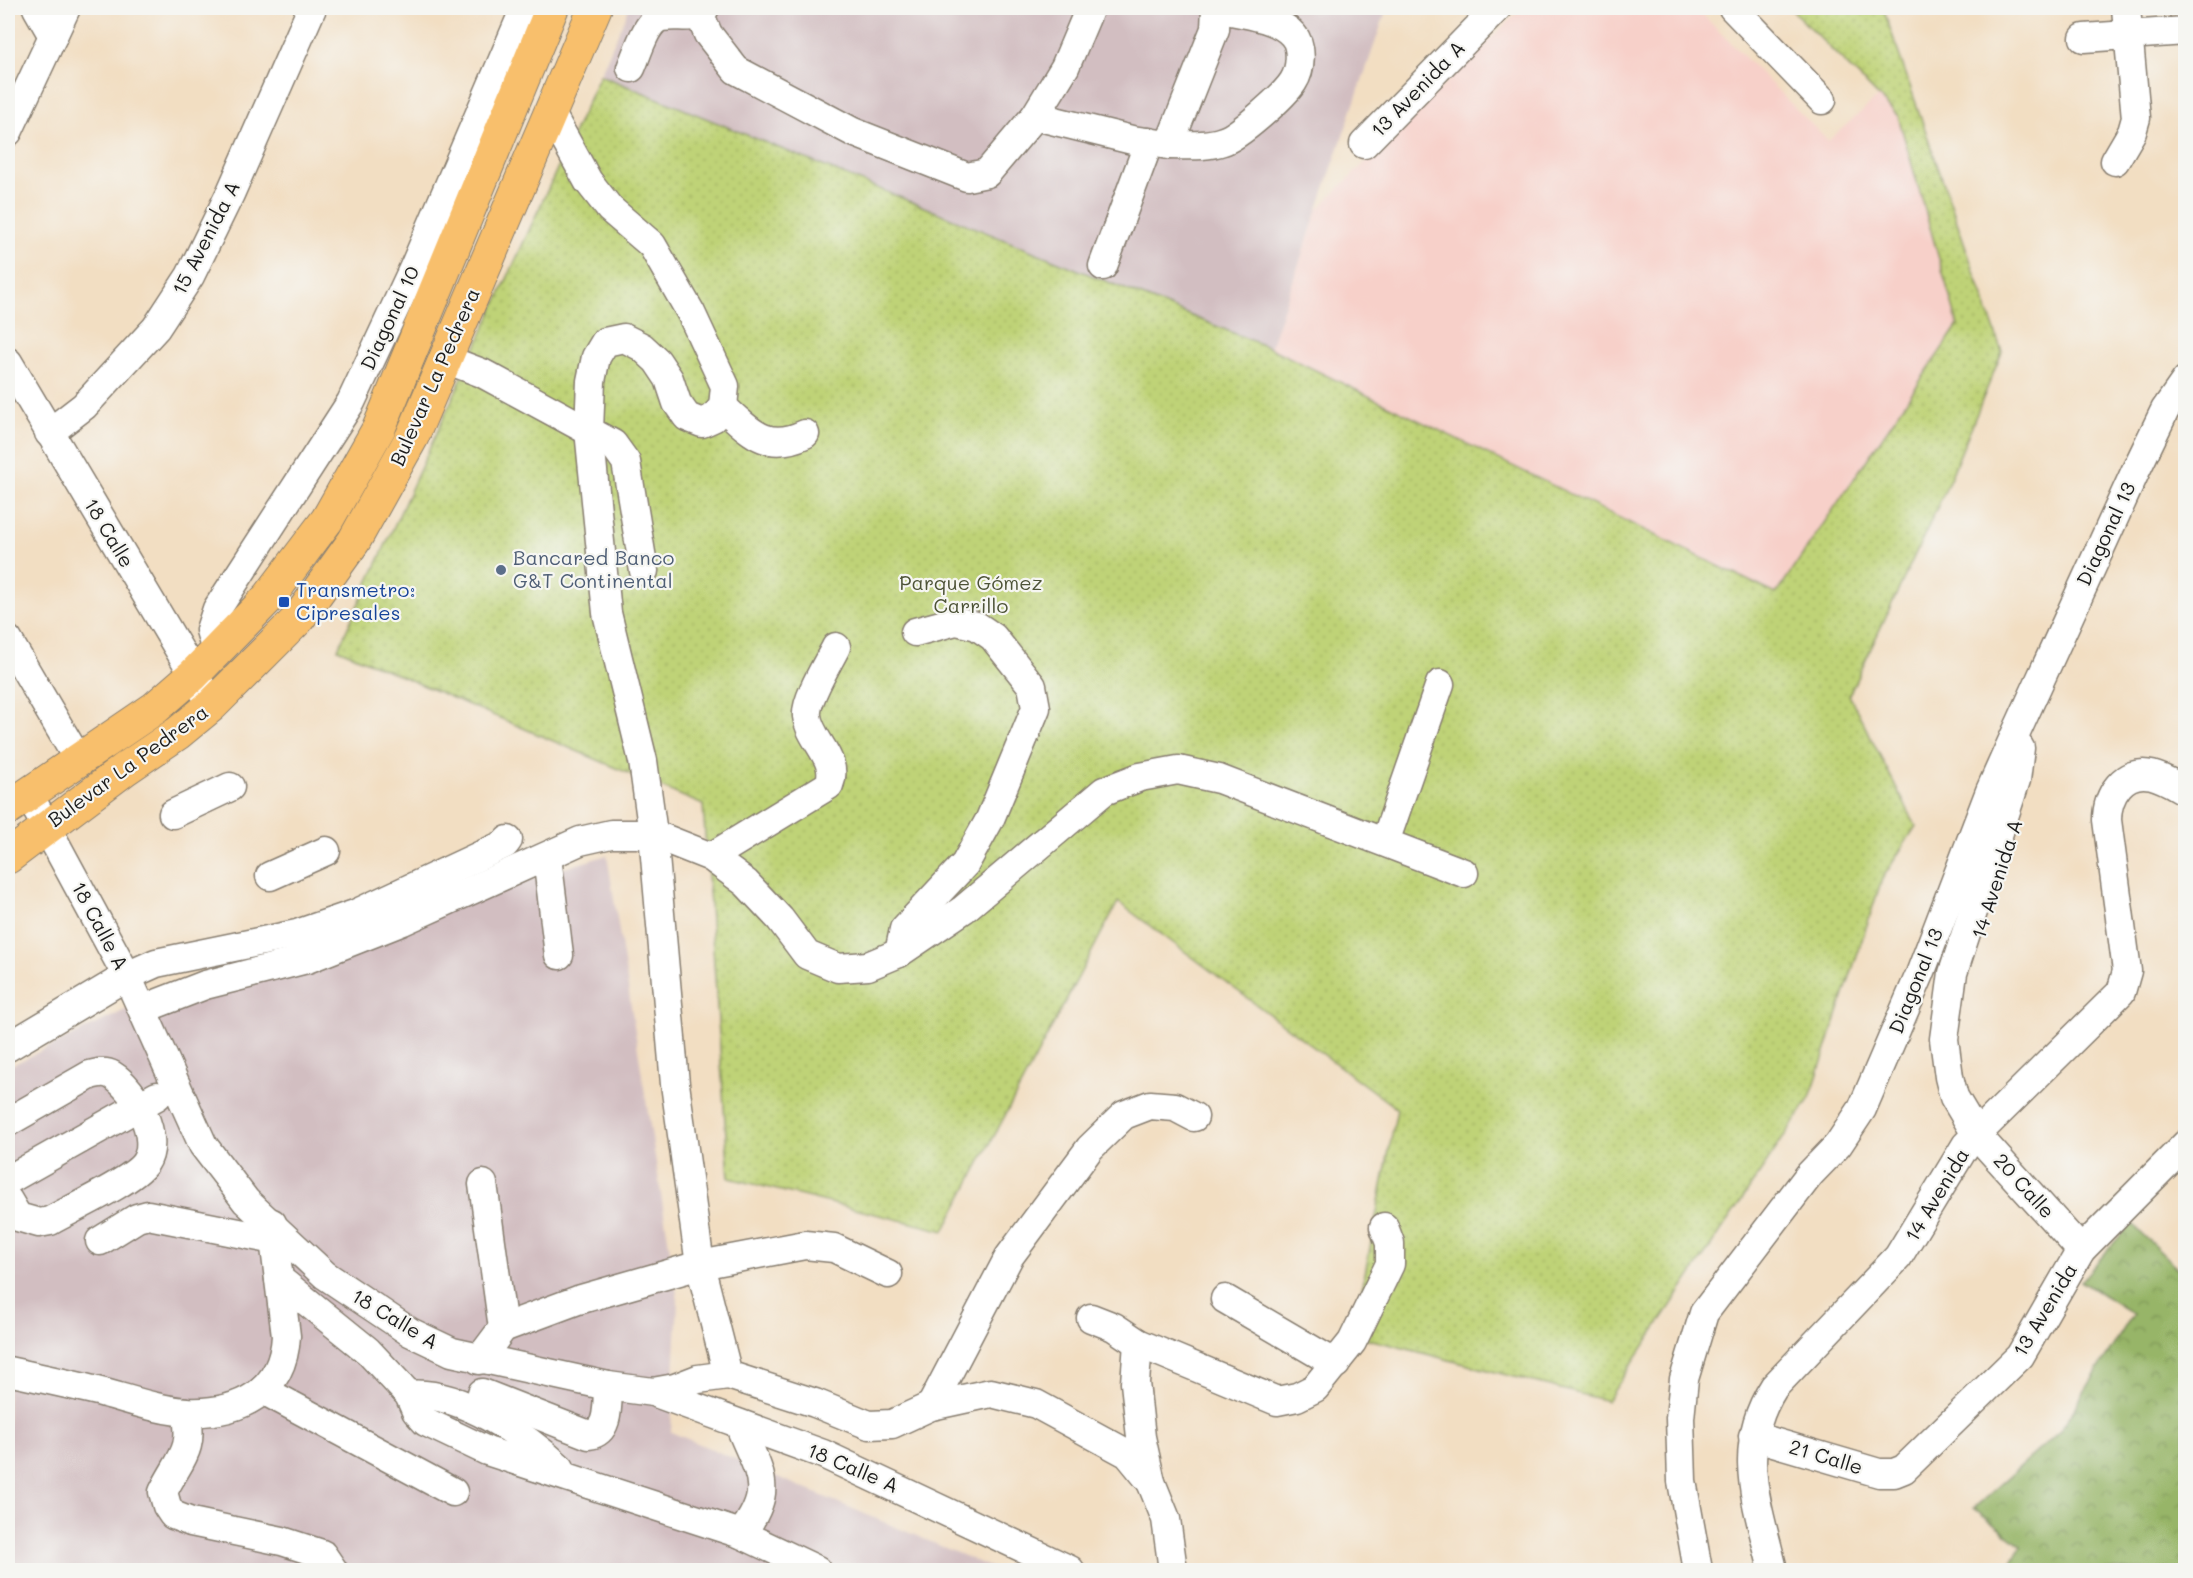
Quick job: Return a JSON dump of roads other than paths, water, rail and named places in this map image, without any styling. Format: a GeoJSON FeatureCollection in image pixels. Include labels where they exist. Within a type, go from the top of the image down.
{"type":"FeatureCollection","features":[{"type":"Feature","properties":{"kind":"main road","name":"Bulevar La Pedrera"},"geometry":{"type":"LineString","coordinates":[[15,797],[75,754],[155,708],[193,675],[269,597],[327,520],[379,428],[552,8]]}},
{"type":"Feature","properties":{"kind":"main road","name":"Bulevar La Pedrera"},"geometry":{"type":"LineString","coordinates":[[8,857],[47,826],[178,733],[212,705],[297,618],[354,541],[412,437],[595,8]]}},
{"type":"Feature","properties":{"kind":"street"},"geometry":{"type":"LineString","coordinates":[[37,8],[53,36]]}},
{"type":"Feature","properties":{"kind":"street"},"geometry":{"type":"LineString","coordinates":[[8,132],[66,8]]}},
{"type":"Feature","properties":{"kind":"street","name":"15 Avenida A"},"geometry":{"type":"LineString","coordinates":[[50,433],[84,406],[156,328],[190,276],[235,183],[312,8]]}},
{"type":"Feature","properties":{"kind":"street","name":"Diagonal 10"},"geometry":{"type":"LineString","coordinates":[[217,609],[351,402],[414,267],[525,8]]}},
{"type":"Feature","properties":{"kind":"street"},"geometry":{"type":"LineString","coordinates":[[630,68],[651,24],[660,17],[687,18],[702,11],[708,34],[736,70],[853,132],[967,177],[987,173],[1035,116],[1065,67],[1090,8]]}},
{"type":"Feature","properties":{"kind":"street"},"geometry":{"type":"LineString","coordinates":[[1035,116],[1159,144],[1205,145],[1226,141],[1250,124],[1294,82],[1300,62],[1300,47],[1293,34],[1275,23],[1216,8],[1215,29],[1159,144],[1103,266]]}},
{"type":"Feature","properties":{"kind":"street","name":"13 Avenida A"},"geometry":{"type":"LineString","coordinates":[[1364,144],[1497,8]]}},
{"type":"Feature","properties":{"kind":"street"},"geometry":{"type":"LineString","coordinates":[[1733,8],[1822,100]]}},
{"type":"Feature","properties":{"kind":"street"},"geometry":{"type":"LineString","coordinates":[[2115,161],[2132,132],[2136,118],[2126,8]]}},
{"type":"Feature","properties":{"kind":"street"},"geometry":{"type":"LineString","coordinates":[[2084,38],[2186,31]]}},
{"type":"Feature","properties":{"kind":"street"},"geometry":{"type":"LineString","coordinates":[[550,112],[588,181],[610,209],[652,245],[691,313],[725,386],[723,407],[713,418],[702,423],[687,417],[676,404],[669,379],[657,361],[642,347],[624,338],[605,342],[596,357],[591,381],[589,430],[607,613],[644,761],[653,834],[675,1084],[700,1264],[728,1375]]}},
{"type":"Feature","properties":{"kind":"street"},"geometry":{"type":"LineString","coordinates":[[445,359],[482,373],[613,444],[626,462],[644,572]]}},
{"type":"Feature","properties":{"kind":"street","name":"18 Calle"},"geometry":{"type":"LineString","coordinates":[[8,362],[212,705]]}},
{"type":"Feature","properties":{"kind":"street","name":"Diagonal 13"},"geometry":{"type":"LineString","coordinates":[[1698,1570],[1682,1481],[1680,1418],[1684,1379],[1704,1313],[1810,1174],[1838,1145],[1862,1109],[1920,974],[1990,791],[2136,470],[2165,410],[2186,380]]}},
{"type":"Feature","properties":{"kind":"street"},"geometry":{"type":"LineString","coordinates":[[723,407],[751,433],[764,440],[790,441],[805,434]]}},
{"type":"Feature","properties":{"kind":"street"},"geometry":{"type":"LineString","coordinates":[[155,610],[169,619],[192,622],[217,609]]}},
{"type":"Feature","properties":{"kind":"street"},"geometry":{"type":"LineString","coordinates":[[216,652],[210,630],[217,609]]}},
{"type":"Feature","properties":{"kind":"street"},"geometry":{"type":"LineString","coordinates":[[900,953],[904,929],[965,864],[990,819],[1036,708],[1032,686],[993,637],[977,626],[956,621],[915,632]]}},
{"type":"Feature","properties":{"kind":"street"},"geometry":{"type":"LineString","coordinates":[[8,640],[75,754]]}},
{"type":"Feature","properties":{"kind":"street"},"geometry":{"type":"LineString","coordinates":[[711,857],[829,785],[832,765],[807,715],[809,702],[836,647]]}},
{"type":"Feature","properties":{"kind":"street"},"geometry":{"type":"LineString","coordinates":[[1385,842],[1440,684]]}},
{"type":"Feature","properties":{"kind":"street","name":"14 Avenida A"},"geometry":{"type":"LineString","coordinates":[[1952,1090],[1947,1060],[1958,1037],[1962,985],[2030,777],[2037,729],[2029,706]]}},
{"type":"Feature","properties":{"kind":"street"},"geometry":{"type":"LineString","coordinates":[[143,1009],[205,985],[307,959],[403,921],[591,839],[611,834],[653,834],[711,857],[746,883],[780,919],[807,955],[838,968],[868,966],[900,953],[964,909],[1104,791],[1140,777],[1178,770],[1219,779],[1464,873]]}},
{"type":"Feature","properties":{"kind":"street","name":"14 Avenida"},"geometry":{"type":"LineString","coordinates":[[1773,1570],[1751,1476],[1753,1436],[1764,1403],[1774,1387],[1898,1257],[1922,1221],[1950,1168],[1976,1134],[2114,1000],[2124,985],[2126,960],[2106,820],[2113,792],[2126,778],[2142,774],[2159,777],[2186,791]]}},
{"type":"Feature","properties":{"kind":"street"},"geometry":{"type":"LineString","coordinates":[[173,814],[230,787]]}},
{"type":"Feature","properties":{"kind":"street","name":"18 Calle A"},"geometry":{"type":"LineString","coordinates":[[15,797],[47,826],[127,976],[203,1145],[273,1232],[325,1275],[410,1332],[452,1352],[479,1360],[516,1365],[608,1386],[653,1392],[854,1467],[1070,1570]]}},
{"type":"Feature","properties":{"kind":"street"},"geometry":{"type":"LineString","coordinates":[[8,1047],[127,976],[156,963],[297,934],[355,914],[452,871],[508,840]]}},
{"type":"Feature","properties":{"kind":"street"},"geometry":{"type":"LineString","coordinates":[[270,876],[326,851]]}},
{"type":"Feature","properties":{"kind":"street"},"geometry":{"type":"LineString","coordinates":[[548,857],[559,955]]}},
{"type":"Feature","properties":{"kind":"street"},"geometry":{"type":"LineString","coordinates":[[8,1122],[90,1075],[101,1072],[112,1074],[141,1105],[151,1144],[149,1156],[137,1171],[50,1221],[39,1223],[18,1216],[8,1200]]}},
{"type":"Feature","properties":{"kind":"street"},"geometry":{"type":"LineString","coordinates":[[8,1180],[177,1085]]}},
{"type":"Feature","properties":{"kind":"street","name":"20 Calle"},"geometry":{"type":"LineString","coordinates":[[1952,1090],[1976,1134],[2081,1250]]}},
{"type":"Feature","properties":{"kind":"street"},"geometry":{"type":"LineString","coordinates":[[931,1406],[1010,1257],[1090,1148],[1124,1115],[1150,1106],[1175,1107],[1194,1117]]}},
{"type":"Feature","properties":{"kind":"street","name":"13 Avenida"},"geometry":{"type":"LineString","coordinates":[[1899,1471],[1910,1464],[2020,1356],[2081,1250],[2186,1144]]}},
{"type":"Feature","properties":{"kind":"street"},"geometry":{"type":"LineString","coordinates":[[483,1184],[503,1328]]}},
{"type":"Feature","properties":{"kind":"street"},"geometry":{"type":"LineString","coordinates":[[8,1371],[186,1412],[237,1406],[263,1390],[274,1379],[285,1351],[286,1336],[273,1232],[148,1215],[138,1218],[100,1241]]}},
{"type":"Feature","properties":{"kind":"street"},"geometry":{"type":"LineString","coordinates":[[1091,1318],[1114,1327],[1138,1343],[1277,1401],[1297,1398],[1315,1389],[1352,1342],[1390,1264],[1390,1243],[1384,1227]]}},
{"type":"Feature","properties":{"kind":"street"},"geometry":{"type":"LineString","coordinates":[[479,1360],[503,1328],[578,1300],[700,1264],[806,1245],[834,1248],[888,1274]]}},
{"type":"Feature","properties":{"kind":"street"},"geometry":{"type":"LineString","coordinates":[[279,1279],[368,1351],[409,1395],[425,1393],[445,1397],[525,1440],[568,1476],[741,1534],[817,1570]]}},
{"type":"Feature","properties":{"kind":"street"},"geometry":{"type":"LineString","coordinates":[[1225,1299],[1336,1364]]}},
{"type":"Feature","properties":{"kind":"street"},"geometry":{"type":"LineString","coordinates":[[1138,1343],[1135,1383],[1142,1437],[1151,1482],[1166,1519],[1173,1570]]}},
{"type":"Feature","properties":{"kind":"street"},"geometry":{"type":"LineString","coordinates":[[653,1392],[675,1388],[698,1379],[728,1375],[815,1403],[869,1425],[892,1424],[931,1406],[991,1393],[1036,1404],[1128,1454],[1151,1482]]}},
{"type":"Feature","properties":{"kind":"street"},"geometry":{"type":"LineString","coordinates":[[482,1393],[588,1435],[597,1434],[603,1427],[608,1386]]}},
{"type":"Feature","properties":{"kind":"street"},"geometry":{"type":"LineString","coordinates":[[263,1390],[453,1492]]}},
{"type":"Feature","properties":{"kind":"street"},"geometry":{"type":"LineString","coordinates":[[186,1412],[191,1432],[187,1451],[164,1492],[167,1506],[173,1515],[191,1522],[282,1541],[322,1554],[333,1570]]}},
{"type":"Feature","properties":{"kind":"street"},"geometry":{"type":"LineString","coordinates":[[739,1424],[763,1485],[761,1505],[741,1534]]}},
{"type":"Feature","properties":{"kind":"street"},"geometry":{"type":"LineString","coordinates":[[854,1467],[869,1425]]}},
{"type":"Feature","properties":{"kind":"street","name":"21 Calle"},"geometry":{"type":"LineString","coordinates":[[1753,1436],[1879,1473],[1899,1471]]}},
{"type":"Feature","properties":{"kind":"place","name":"Bancared Banco G&T Continental"},"geometry":{"type":"Point","coordinates":[501,570]}},
{"type":"Feature","properties":{"kind":"place","name":"Transmetro: Cipresales"},"geometry":{"type":"Point","coordinates":[284,602]}},
{"type":"Feature","properties":{"kind":"park label","name":"Parque Gómez Carrillo"},"geometry":{"type":"Point","coordinates":[971,594]}}]}
